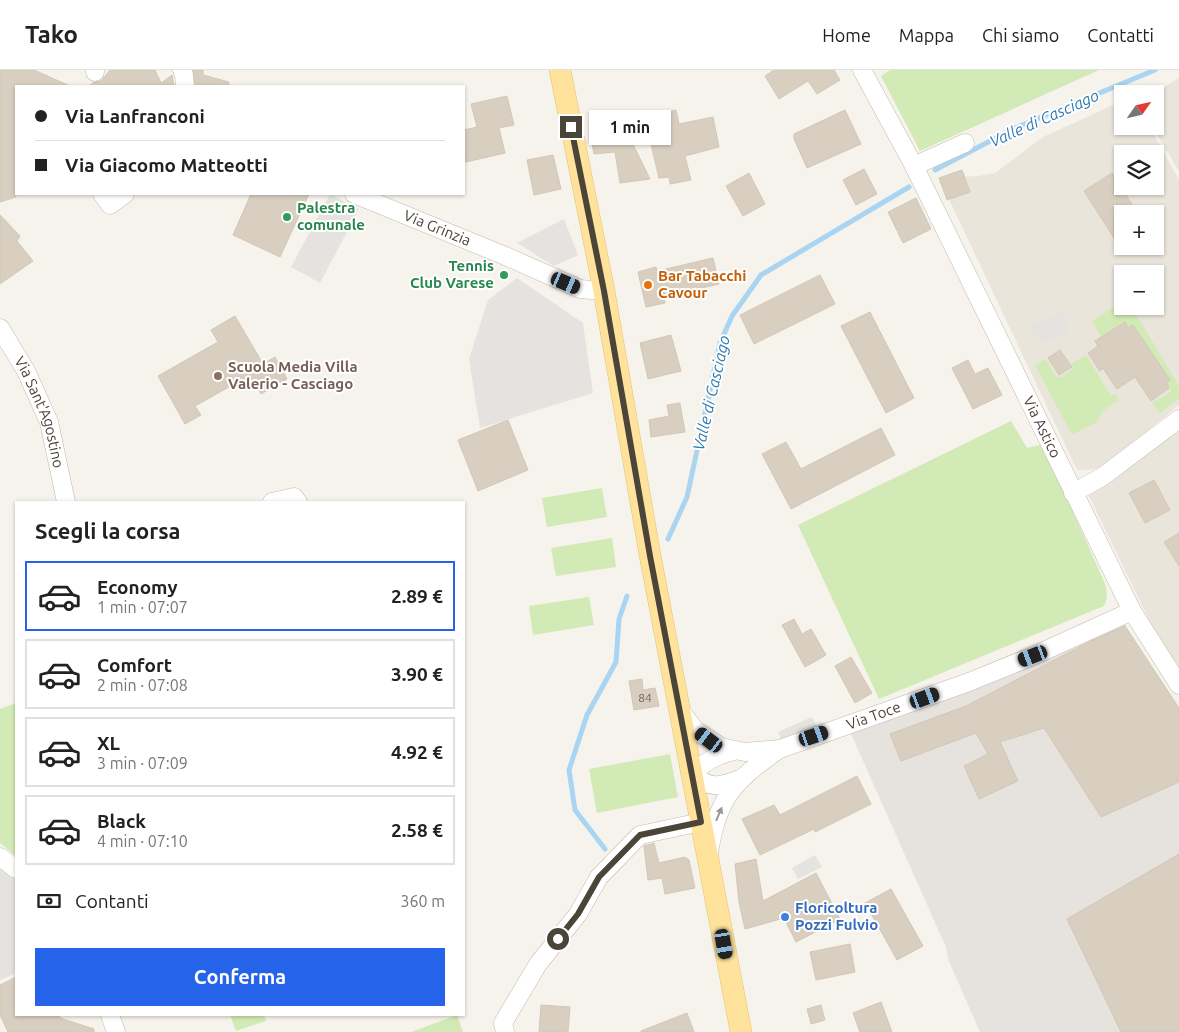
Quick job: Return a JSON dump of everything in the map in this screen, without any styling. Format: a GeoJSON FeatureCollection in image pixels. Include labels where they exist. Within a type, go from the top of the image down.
{"type":"FeatureCollection","features":[{"type":"Feature","properties":{"kind":"main road"},"geometry":{"type":"LineString","coordinates":[[560,70],[604,291],[650,556],[741,1032]]}},
{"type":"Feature","properties":{"kind":"street"},"geometry":{"type":"LineString","coordinates":[[182,70],[185,85]]}},
{"type":"Feature","properties":{"kind":"street","name":"Via Astico"},"geometry":{"type":"LineString","coordinates":[[862,70],[914,166],[1132,610],[1179,684]]}},
{"type":"Feature","properties":{"kind":"street"},"geometry":{"type":"LineString","coordinates":[[914,166],[965,143]]}},
{"type":"Feature","properties":{"kind":"street"},"geometry":{"type":"LineString","coordinates":[[106,199],[121,195]]}},
{"type":"Feature","properties":{"kind":"street","name":"Via Grinzia"},"geometry":{"type":"LineString","coordinates":[[356,195],[580,289],[604,291]]}},
{"type":"Feature","properties":{"kind":"street","name":"Via Sant'Agostino"},"geometry":{"type":"LineString","coordinates":[[0,328],[26,371],[49,422],[66,501]]}},
{"type":"Feature","properties":{"kind":"street"},"geometry":{"type":"LineString","coordinates":[[1073,493],[1110,471],[1179,419]]}},
{"type":"Feature","properties":{"kind":"street"},"geometry":{"type":"LineString","coordinates":[[276,501],[294,496],[297,501]]}},
{"type":"Feature","properties":{"kind":"street","name":"Via Toce"},"geometry":{"type":"LineString","coordinates":[[741,778],[718,786],[709,785],[692,775],[708,760],[722,753],[734,751],[758,752],[780,748],[969,682],[1033,656],[1132,610]]}},
{"type":"Feature","properties":{"kind":"street","name":"Via Toce"},"geometry":{"type":"LineString","coordinates":[[679,709],[695,730],[721,747],[734,751]]}},
{"type":"Feature","properties":{"kind":"street","name":"Via Toce"},"geometry":{"type":"LineString","coordinates":[[708,862],[713,828],[730,791],[741,778],[780,748]]}},
{"type":"Feature","properties":{"kind":"street"},"geometry":{"type":"LineString","coordinates":[[505,1032],[503,1023],[538,964],[578,914],[599,877],[640,835],[701,822]]}},
{"type":"Feature","properties":{"kind":"street"},"geometry":{"type":"LineString","coordinates":[[0,857],[15,868]]}},
{"type":"Feature","properties":{"kind":"street"},"geometry":{"type":"LineString","coordinates":[[110,1016],[116,1032]]}},
{"type":"Feature","properties":{"kind":"shaded area"},"geometry":{"type":"Polygon","coordinates":[[[1179,78],[1179,171],[1157,135],[1164,135],[1164,87],[1179,78]]]}},
{"type":"Feature","properties":{"kind":"shaded area"},"geometry":{"type":"Polygon","coordinates":[[[1114,105],[1114,135],[1154,135],[1160,145],[1114,145],[1114,195],[1164,195],[1164,153],[1179,180],[1179,405],[1100,469],[1077,470],[939,178],[995,173],[1043,137],[1114,105]]]}},
{"type":"Feature","properties":{"kind":"shaded area"},"geometry":{"type":"Polygon","coordinates":[[[329,195],[359,209],[320,283],[291,267],[329,195]]]}},
{"type":"Feature","properties":{"kind":"shaded area"},"geometry":{"type":"Polygon","coordinates":[[[564,219],[578,255],[554,266],[517,243],[564,219]]]}},
{"type":"Feature","properties":{"kind":"shaded area"},"geometry":{"type":"Polygon","coordinates":[[[517,278],[583,323],[593,393],[480,428],[469,359],[488,300],[517,278]]]}},
{"type":"Feature","properties":{"kind":"shaded area"},"geometry":{"type":"Polygon","coordinates":[[[1064,312],[1069,332],[1044,343],[1041,338],[1037,341],[1028,326],[1064,312]]]}},
{"type":"Feature","properties":{"kind":"shaded area"},"geometry":{"type":"Polygon","coordinates":[[[1179,432],[1179,667],[1152,626],[1087,492],[1179,432]]]}},
{"type":"Feature","properties":{"kind":"shaded area"},"geometry":{"type":"Polygon","coordinates":[[[1124,624],[1179,708],[1179,1032],[980,1032],[948,959],[946,947],[851,734],[1124,624]]]}},
{"type":"Feature","properties":{"kind":"shaded area"},"geometry":{"type":"Polygon","coordinates":[[[812,717],[817,727],[782,742],[778,732],[812,717]]]}},
{"type":"Feature","properties":{"kind":"shaded area"},"geometry":{"type":"Polygon","coordinates":[[[815,855],[822,867],[798,879],[792,868],[815,855]]]}},
{"type":"Feature","properties":{"kind":"shaded area"},"geometry":{"type":"Polygon","coordinates":[[[2,867],[15,879],[15,973],[0,980],[0,868],[2,867]]]}},
{"type":"Feature","properties":{"kind":"green space"},"geometry":{"type":"Polygon","coordinates":[[[890,70],[1099,70],[920,151],[881,76],[890,70]]]}},
{"type":"Feature","properties":{"kind":"green space"},"geometry":{"type":"Polygon","coordinates":[[[1114,306],[1114,315],[1136,315],[1179,386],[1179,399],[1160,413],[1152,403],[1172,391],[1166,383],[1170,380],[1133,325],[1128,328],[1124,322],[1101,337],[1092,321],[1114,306]]]}},
{"type":"Feature","properties":{"kind":"green space"},"geometry":{"type":"Polygon","coordinates":[[[1086,355],[1111,396],[1116,394],[1119,399],[1102,412],[1097,422],[1072,435],[1035,365],[1046,359],[1056,377],[1061,377],[1074,368],[1071,364],[1086,355]]]}},
{"type":"Feature","properties":{"kind":"green space"},"geometry":{"type":"Polygon","coordinates":[[[1011,421],[1027,448],[1043,444],[1106,586],[1107,598],[1104,606],[879,699],[798,525],[1011,421]]]}},
{"type":"Feature","properties":{"kind":"green space"},"geometry":{"type":"Polygon","coordinates":[[[602,488],[607,517],[547,527],[542,498],[602,488]]]}},
{"type":"Feature","properties":{"kind":"green space"},"geometry":{"type":"Polygon","coordinates":[[[612,538],[616,567],[556,576],[551,548],[612,538]]]}},
{"type":"Feature","properties":{"kind":"green space"},"geometry":{"type":"Polygon","coordinates":[[[589,597],[594,625],[533,635],[529,606],[589,597]]]}},
{"type":"Feature","properties":{"kind":"green space"},"geometry":{"type":"Polygon","coordinates":[[[15,703],[15,855],[0,843],[0,709],[15,703]]]}},
{"type":"Feature","properties":{"kind":"green space"},"geometry":{"type":"Polygon","coordinates":[[[670,754],[678,797],[597,813],[589,769],[670,754]]]}},
{"type":"Feature","properties":{"kind":"green space"},"geometry":{"type":"Polygon","coordinates":[[[230,1016],[264,1016],[266,1021],[236,1031],[230,1016]]]}},
{"type":"Feature","properties":{"kind":"green space"},"geometry":{"type":"Polygon","coordinates":[[[457,1016],[463,1032],[411,1032],[457,1016]]]}},
{"type":"Feature","properties":{"kind":"building"},"geometry":{"type":"Polygon","coordinates":[[[0,70],[34,70],[68,85],[15,85],[16,197],[0,202],[0,70]]]}},
{"type":"Feature","properties":{"kind":"building"},"geometry":{"type":"Polygon","coordinates":[[[110,70],[155,70],[161,83],[172,75],[174,85],[90,85],[94,82],[101,81],[110,70]]]}},
{"type":"Feature","properties":{"kind":"building"},"geometry":{"type":"Polygon","coordinates":[[[193,70],[203,70],[203,75],[229,82],[229,85],[195,85],[193,70]]]}},
{"type":"Feature","properties":{"kind":"building"},"geometry":{"type":"Polygon","coordinates":[[[774,70],[834,70],[840,80],[817,94],[808,81],[779,99],[765,76],[774,70]]]}},
{"type":"Feature","properties":{"kind":"building"},"geometry":{"type":"Polygon","coordinates":[[[507,96],[514,125],[499,128],[505,153],[466,162],[465,130],[477,127],[471,104],[507,96]]]}},
{"type":"Feature","properties":{"kind":"building"},"geometry":{"type":"Polygon","coordinates":[[[676,110],[679,124],[713,117],[719,147],[685,156],[691,180],[670,184],[669,177],[659,178],[644,115],[676,110]]]}},
{"type":"Feature","properties":{"kind":"building"},"geometry":{"type":"Polygon","coordinates":[[[845,110],[861,144],[807,168],[794,139],[794,134],[845,110]]]}},
{"type":"Feature","properties":{"kind":"building"},"geometry":{"type":"Polygon","coordinates":[[[622,122],[650,179],[620,183],[615,152],[594,154],[591,138],[622,122]]]}},
{"type":"Feature","properties":{"kind":"building"},"geometry":{"type":"Polygon","coordinates":[[[553,155],[561,189],[534,195],[527,160],[553,155]]]}},
{"type":"Feature","properties":{"kind":"building"},"geometry":{"type":"Polygon","coordinates":[[[864,169],[877,194],[856,205],[843,180],[864,169]]]}},
{"type":"Feature","properties":{"kind":"building"},"geometry":{"type":"Polygon","coordinates":[[[962,170],[970,192],[947,200],[939,178],[962,170]]]}},
{"type":"Feature","properties":{"kind":"building"},"geometry":{"type":"Polygon","coordinates":[[[749,173],[765,204],[743,216],[726,186],[749,173]]]}},
{"type":"Feature","properties":{"kind":"building"},"geometry":{"type":"Polygon","coordinates":[[[1112,173],[1114,176],[1114,195],[1126,195],[1132,205],[1114,205],[1114,238],[1084,191],[1112,173]]]}},
{"type":"Feature","properties":{"kind":"building"},"geometry":{"type":"Polygon","coordinates":[[[251,195],[309,195],[280,257],[233,235],[251,195]]]}},
{"type":"Feature","properties":{"kind":"building"},"geometry":{"type":"Polygon","coordinates":[[[916,198],[931,229],[903,243],[888,212],[916,198]]]}},
{"type":"Feature","properties":{"kind":"building"},"geometry":{"type":"Polygon","coordinates":[[[0,215],[20,236],[17,241],[33,261],[0,284],[0,215]]]}},
{"type":"Feature","properties":{"kind":"building"},"geometry":{"type":"Polygon","coordinates":[[[713,258],[719,284],[664,297],[665,303],[646,307],[638,272],[656,267],[657,271],[713,258]]]}},
{"type":"Feature","properties":{"kind":"building"},"geometry":{"type":"Polygon","coordinates":[[[820,275],[835,304],[754,344],[740,315],[820,275]]]}},
{"type":"Feature","properties":{"kind":"building"},"geometry":{"type":"Polygon","coordinates":[[[870,312],[914,398],[886,413],[841,326],[870,312]]]}},
{"type":"Feature","properties":{"kind":"building"},"geometry":{"type":"Polygon","coordinates":[[[235,316],[263,364],[275,357],[287,379],[261,394],[255,384],[249,387],[243,379],[195,406],[201,415],[185,424],[158,376],[218,342],[211,330],[235,316]]]}},
{"type":"Feature","properties":{"kind":"building"},"geometry":{"type":"Polygon","coordinates":[[[1125,322],[1128,328],[1133,325],[1170,380],[1166,383],[1169,388],[1151,401],[1135,377],[1117,389],[1103,368],[1100,371],[1088,353],[1098,346],[1095,341],[1125,322]]]}},
{"type":"Feature","properties":{"kind":"building"},"geometry":{"type":"Polygon","coordinates":[[[671,335],[681,371],[648,379],[640,343],[671,335]]]}},
{"type":"Feature","properties":{"kind":"building"},"geometry":{"type":"Polygon","coordinates":[[[1060,350],[1072,367],[1059,375],[1048,358],[1060,350]]]}},
{"type":"Feature","properties":{"kind":"building"},"geometry":{"type":"Polygon","coordinates":[[[968,360],[975,374],[988,368],[1002,395],[973,409],[952,368],[968,360]]]}},
{"type":"Feature","properties":{"kind":"building"},"geometry":{"type":"Polygon","coordinates":[[[680,403],[685,432],[651,437],[649,420],[669,416],[667,405],[680,403]]]}},
{"type":"Feature","properties":{"kind":"building"},"geometry":{"type":"Polygon","coordinates":[[[508,420],[528,470],[478,491],[458,440],[508,420]]]}},
{"type":"Feature","properties":{"kind":"building"},"geometry":{"type":"Polygon","coordinates":[[[881,428],[895,455],[791,509],[762,454],[786,442],[801,469],[881,428]]]}},
{"type":"Feature","properties":{"kind":"building"},"geometry":{"type":"Polygon","coordinates":[[[1154,480],[1170,510],[1145,523],[1129,493],[1154,480]]]}},
{"type":"Feature","properties":{"kind":"building"},"geometry":{"type":"Polygon","coordinates":[[[1179,533],[1179,566],[1164,542],[1179,533]]]}},
{"type":"Feature","properties":{"kind":"building"},"geometry":{"type":"Polygon","coordinates":[[[794,619],[802,634],[811,629],[826,655],[805,667],[782,625],[794,619]]]}},
{"type":"Feature","properties":{"kind":"building"},"geometry":{"type":"Polygon","coordinates":[[[1125,626],[1179,708],[1179,782],[1101,817],[1044,728],[1000,742],[1018,781],[979,799],[964,766],[988,754],[976,733],[901,761],[890,734],[966,706],[1091,641],[1125,626]]]}},
{"type":"Feature","properties":{"kind":"building"},"geometry":{"type":"Polygon","coordinates":[[[851,657],[872,693],[855,703],[835,666],[851,657]]]}},
{"type":"Feature","properties":{"kind":"building"},"geometry":{"type":"Polygon","coordinates":[[[642,679],[643,690],[655,688],[659,706],[634,710],[629,681],[642,679]]]}},
{"type":"Feature","properties":{"kind":"building"},"geometry":{"type":"Polygon","coordinates":[[[857,776],[871,804],[815,832],[814,829],[760,855],[742,819],[774,805],[780,815],[857,776]]]}},
{"type":"Feature","properties":{"kind":"building"},"geometry":{"type":"Polygon","coordinates":[[[654,843],[659,863],[685,857],[689,860],[695,888],[665,894],[662,878],[648,880],[644,846],[654,843]]]}},
{"type":"Feature","properties":{"kind":"building"},"geometry":{"type":"Polygon","coordinates":[[[1179,854],[1179,1032],[1121,1032],[1067,919],[1179,854]]]}},
{"type":"Feature","properties":{"kind":"building"},"geometry":{"type":"Polygon","coordinates":[[[756,859],[763,901],[816,873],[840,919],[796,942],[784,918],[745,929],[739,902],[735,864],[756,859]]]}},
{"type":"Feature","properties":{"kind":"building"},"geometry":{"type":"Polygon","coordinates":[[[891,889],[923,946],[897,960],[865,903],[891,889]]]}},
{"type":"Feature","properties":{"kind":"building"},"geometry":{"type":"Polygon","coordinates":[[[850,944],[855,972],[816,980],[810,952],[850,944]]]}},
{"type":"Feature","properties":{"kind":"building"},"geometry":{"type":"Polygon","coordinates":[[[15,978],[15,1016],[59,1016],[94,1029],[94,1032],[8,1032],[0,1015],[0,985],[15,978]]]}},
{"type":"Feature","properties":{"kind":"building"},"geometry":{"type":"Polygon","coordinates":[[[881,1002],[892,1032],[860,1032],[853,1013],[881,1002]]]}},
{"type":"Feature","properties":{"kind":"building"},"geometry":{"type":"Polygon","coordinates":[[[541,1005],[570,1007],[568,1032],[539,1032],[541,1005]]]}},
{"type":"Feature","properties":{"kind":"building"},"geometry":{"type":"Polygon","coordinates":[[[821,1005],[825,1020],[811,1024],[807,1009],[821,1005]]]}},
{"type":"Feature","properties":{"kind":"building"},"geometry":{"type":"Polygon","coordinates":[[[687,1013],[694,1032],[641,1032],[641,1031],[687,1013]]]}},
{"type":"Feature","properties":{"kind":"waterway","name":"Valle di Casciago"},"geometry":{"type":"LineString","coordinates":[[935,170],[1013,129],[1155,70]]}},
{"type":"Feature","properties":{"kind":"waterway","name":"Valle di Casciago"},"geometry":{"type":"LineString","coordinates":[[668,539],[687,497],[720,343],[732,316],[761,275],[909,187]]}},
{"type":"Feature","properties":{"kind":"waterway","name":"Valle di Casciago"},"geometry":{"type":"LineString","coordinates":[[605,849],[575,810],[569,770],[587,715],[616,662],[619,619],[627,596]]}},
{"type":"Feature","properties":{"kind":"place","name":"Palestra comunale"},"geometry":{"type":"Point","coordinates":[287,217]}},
{"type":"Feature","properties":{"kind":"place","name":"Tennis Club Varese"},"geometry":{"type":"Point","coordinates":[504,275]}},
{"type":"Feature","properties":{"kind":"place","name":"Bar Tabacchi Cavour"},"geometry":{"type":"Point","coordinates":[648,285]}},
{"type":"Feature","properties":{"kind":"place","name":"Scuola Media Villa Valerio - Casciago"},"geometry":{"type":"Point","coordinates":[218,376]}},
{"type":"Feature","properties":{"kind":"place","name":"Floricoltura Pozzi Fulvio"},"geometry":{"type":"Point","coordinates":[785,917]}},
{"type":"Feature","properties":{"kind":"route"},"geometry":{"type":"LineString","coordinates":[[558,939],[578,914],[599,877],[640,835],[701,822],[650,556],[604,291],[571,127]]}}]}
